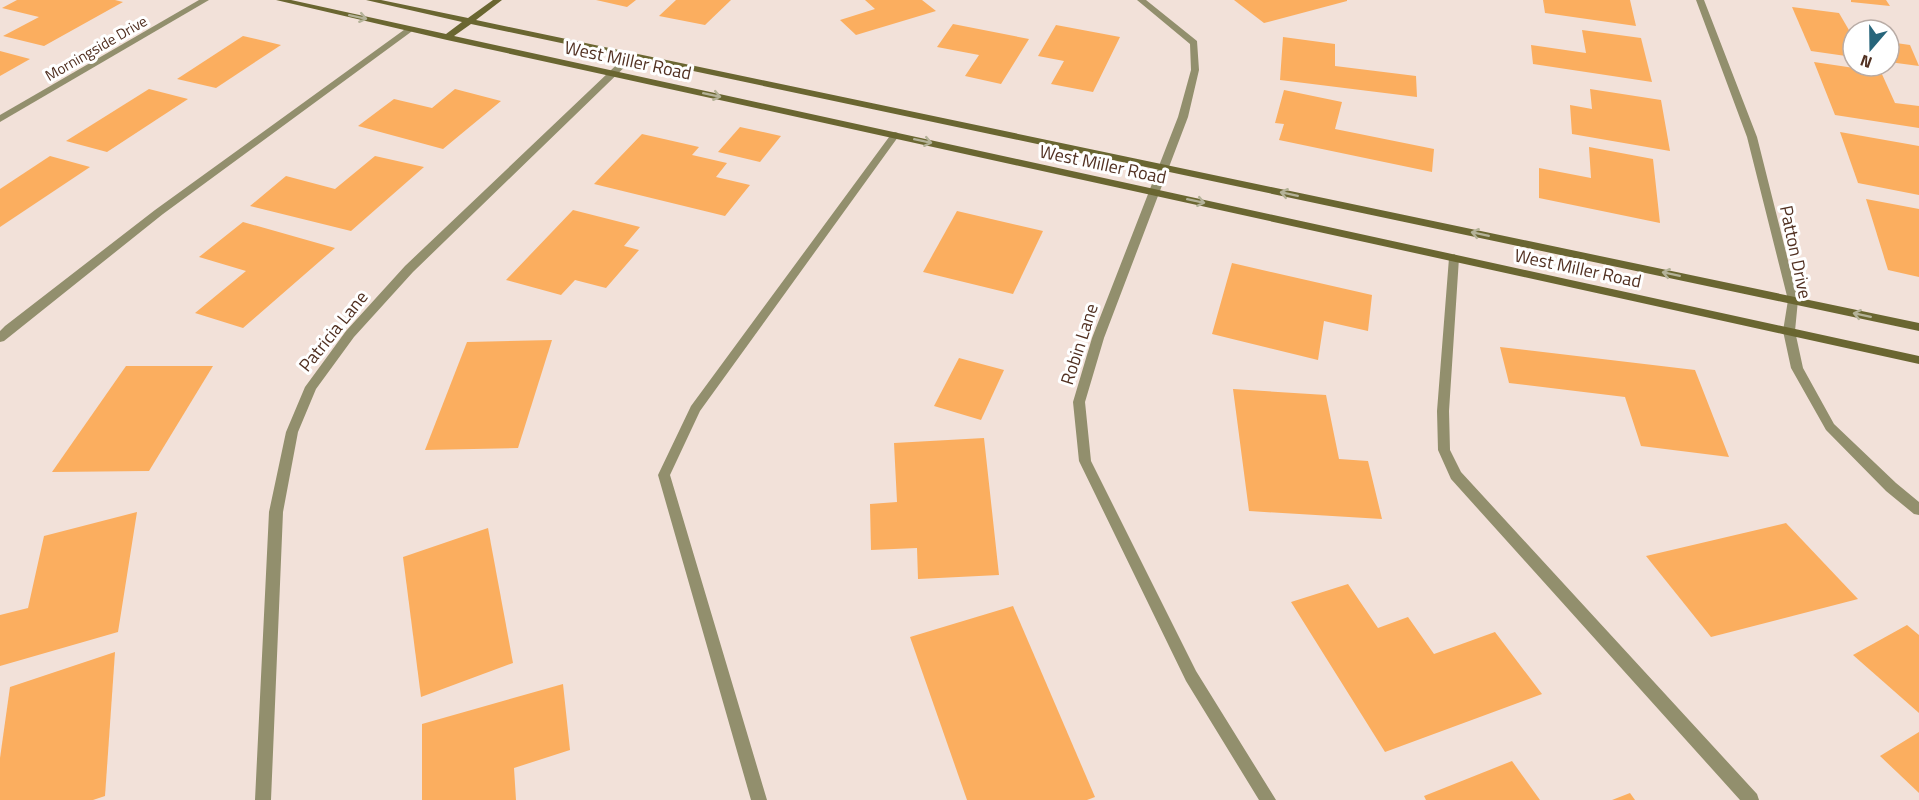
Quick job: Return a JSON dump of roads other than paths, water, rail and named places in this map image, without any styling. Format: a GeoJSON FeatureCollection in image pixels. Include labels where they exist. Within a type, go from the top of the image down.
{"type":"FeatureCollection","features":[{"type":"Feature","properties":{"kind":"main road","name":"West Miller Road"},"geometry":{"type":"LineString","coordinates":[[280,0],[1919,360]]}},
{"type":"Feature","properties":{"kind":"main road","name":"West Miller Road"},"geometry":{"type":"LineString","coordinates":[[370,0],[1919,327]]}},
{"type":"Feature","properties":{"kind":"main road"},"geometry":{"type":"LineString","coordinates":[[447,37],[498,0]]}},
{"type":"Feature","properties":{"kind":"street","name":"Morningside Drive"},"geometry":{"type":"LineString","coordinates":[[0,119],[205,0]]}},
{"type":"Feature","properties":{"kind":"street","name":"Robin Lane"},"geometry":{"type":"LineString","coordinates":[[1141,0],[1194,43],[1195,70],[1183,117],[1098,338],[1079,402],[1085,461],[1191,676],[1268,800]]}},
{"type":"Feature","properties":{"kind":"street","name":"Patton Drive"},"geometry":{"type":"LineString","coordinates":[[1700,0],[1752,137],[1793,300],[1789,331],[1797,368],[1830,427],[1891,487],[1919,510]]}},
{"type":"Feature","properties":{"kind":"street"},"geometry":{"type":"LineString","coordinates":[[0,338],[159,212],[411,29]]}},
{"type":"Feature","properties":{"kind":"street","name":"Patricia Lane"},"geometry":{"type":"LineString","coordinates":[[263,800],[276,512],[292,432],[311,387],[350,334],[409,269],[632,55]]}},
{"type":"Feature","properties":{"kind":"street"},"geometry":{"type":"LineString","coordinates":[[759,800],[664,475],[695,409],[895,135]]}},
{"type":"Feature","properties":{"kind":"street"},"geometry":{"type":"LineString","coordinates":[[1454,258],[1443,411],[1444,450],[1456,475],[1751,800]]}}]}
